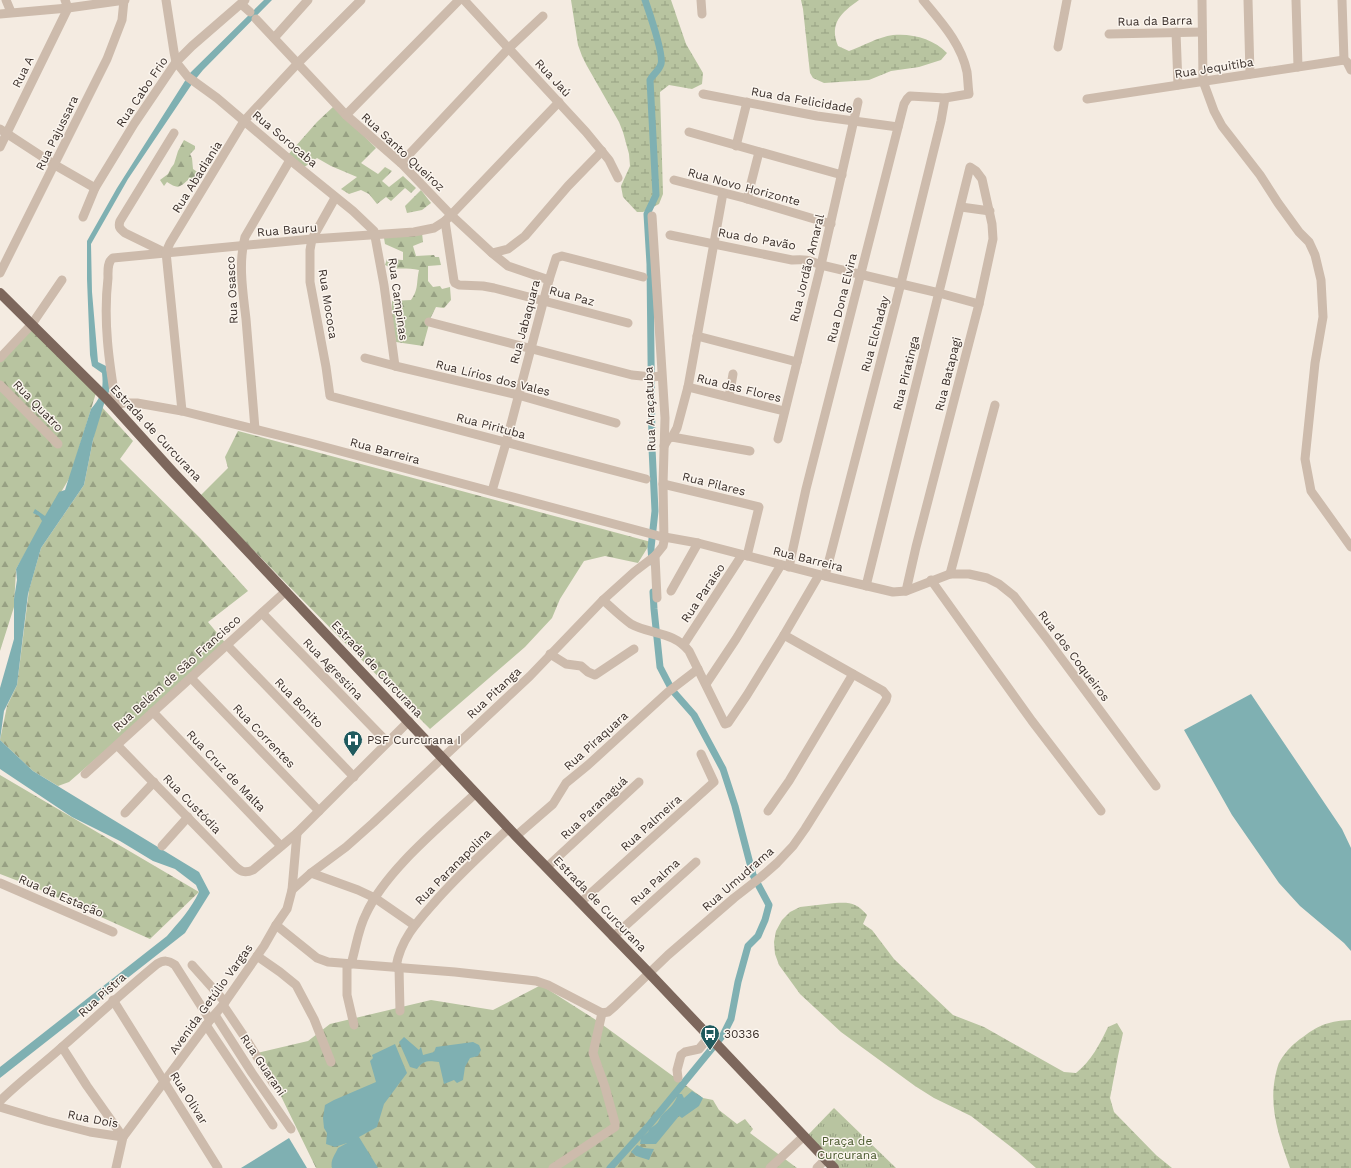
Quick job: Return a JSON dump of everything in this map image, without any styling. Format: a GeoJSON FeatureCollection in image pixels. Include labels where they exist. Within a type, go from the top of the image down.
{"type":"FeatureCollection","features":[{"type":"Feature","properties":{"kind":"main road","name":"Estrada de Curcurana"},"geometry":{"type":"LineString","coordinates":[[0,293],[112,403],[168,466],[476,793],[834,1168]]}},
{"type":"Feature","properties":{"kind":"street"},"geometry":{"type":"LineString","coordinates":[[6,0],[4,15],[67,4],[124,0]]}},
{"type":"Feature","properties":{"kind":"street","name":"Rua Pajussara"},"geometry":{"type":"LineString","coordinates":[[0,273],[107,58],[122,20],[124,0]]}},
{"type":"Feature","properties":{"kind":"street"},"geometry":{"type":"LineString","coordinates":[[166,0],[176,62]]}},
{"type":"Feature","properties":{"kind":"street"},"geometry":{"type":"LineString","coordinates":[[274,38],[308,0]]}},
{"type":"Feature","properties":{"kind":"street","name":"Rua Abadiania"},"geometry":{"type":"LineString","coordinates":[[166,252],[244,121],[298,63],[361,0]]}},
{"type":"Feature","properties":{"kind":"street"},"geometry":{"type":"LineString","coordinates":[[346,115],[459,0]]}},
{"type":"Feature","properties":{"kind":"street","name":"Rua Jaú"},"geometry":{"type":"LineString","coordinates":[[464,0],[602,151],[609,160],[618,178]]}},
{"type":"Feature","properties":{"kind":"street"},"geometry":{"type":"LineString","coordinates":[[701,0],[702,14]]}},
{"type":"Feature","properties":{"kind":"street","name":"Rua Dona Elvira"},"geometry":{"type":"LineString","coordinates":[[706,684],[785,566],[898,127],[907,99],[910,96],[945,98],[969,94],[966,72],[957,46],[944,25],[923,0]]}},
{"type":"Feature","properties":{"kind":"street"},"geometry":{"type":"LineString","coordinates":[[1058,47],[1068,0]]}},
{"type":"Feature","properties":{"kind":"street"},"geometry":{"type":"LineString","coordinates":[[1202,0],[1203,81],[1214,111],[1222,126],[1260,175],[1282,209],[1299,232],[1309,242],[1315,255],[1321,280],[1323,317],[1315,363],[1305,458],[1311,491],[1351,547]]}},
{"type":"Feature","properties":{"kind":"street"},"geometry":{"type":"LineString","coordinates":[[1248,0],[1250,74]]}},
{"type":"Feature","properties":{"kind":"street"},"geometry":{"type":"LineString","coordinates":[[1296,0],[1298,67]]}},
{"type":"Feature","properties":{"kind":"street"},"geometry":{"type":"LineString","coordinates":[[1342,0],[1344,60],[1347,62],[1351,70]]}},
{"type":"Feature","properties":{"kind":"street","name":"Rua Cabo Frio"},"geometry":{"type":"LineString","coordinates":[[83,217],[95,188],[134,124],[176,62],[192,46],[243,2]]}},
{"type":"Feature","properties":{"kind":"street","name":"Rua Santo Queiroz"},"geometry":{"type":"LineString","coordinates":[[243,2],[253,16],[346,115],[401,164],[448,218],[508,266],[549,280]]}},
{"type":"Feature","properties":{"kind":"street","name":"Rua A"},"geometry":{"type":"LineString","coordinates":[[0,147],[3,132],[67,4]]}},
{"type":"Feature","properties":{"kind":"street"},"geometry":{"type":"LineString","coordinates":[[401,164],[508,49],[543,16]]}},
{"type":"Feature","properties":{"kind":"street"},"geometry":{"type":"LineString","coordinates":[[1176,32],[1178,85]]}},
{"type":"Feature","properties":{"kind":"street","name":"Rua da Barra"},"geometry":{"type":"LineString","coordinates":[[1109,34],[1202,32]]}},
{"type":"Feature","properties":{"kind":"street","name":"Rua Jequitiba"},"geometry":{"type":"LineString","coordinates":[[1087,99],[1344,60]]}},
{"type":"Feature","properties":{"kind":"street","name":"Rua Sorocaba"},"geometry":{"type":"LineString","coordinates":[[176,62],[188,77],[244,121],[370,226],[376,236]]}},
{"type":"Feature","properties":{"kind":"street","name":"Rua da Felicidade"},"geometry":{"type":"LineString","coordinates":[[703,94],[817,116],[898,127]]}},
{"type":"Feature","properties":{"kind":"street","name":"Rua Elchaday"},"geometry":{"type":"LineString","coordinates":[[706,684],[726,724],[728,723],[822,576],[901,283],[941,121],[945,98]]}},
{"type":"Feature","properties":{"kind":"street","name":"Rua Bauru"},"geometry":{"type":"LineString","coordinates":[[112,403],[110,365],[105,321],[110,260],[116,256],[376,236],[423,231],[434,228],[448,218],[558,102]]}},
{"type":"Feature","properties":{"kind":"street"},"geometry":{"type":"LineString","coordinates":[[736,146],[747,102]]}},
{"type":"Feature","properties":{"kind":"street","name":"Rua Jordão Amaral"},"geometry":{"type":"LineString","coordinates":[[778,439],[831,224],[858,102]]}},
{"type":"Feature","properties":{"kind":"street"},"geometry":{"type":"LineString","coordinates":[[3,132],[95,188]]}},
{"type":"Feature","properties":{"kind":"street"},"geometry":{"type":"LineString","coordinates":[[689,132],[842,175]]}},
{"type":"Feature","properties":{"kind":"street"},"geometry":{"type":"LineString","coordinates":[[174,133],[118,225],[125,233],[166,252],[182,411]]}},
{"type":"Feature","properties":{"kind":"street"},"geometry":{"type":"LineString","coordinates":[[492,254],[508,249],[525,236],[568,186],[602,151]]}},
{"type":"Feature","properties":{"kind":"street"},"geometry":{"type":"LineString","coordinates":[[747,199],[759,152]]}},
{"type":"Feature","properties":{"kind":"street","name":"Rua Osasco"},"geometry":{"type":"LineString","coordinates":[[255,429],[242,284],[242,246],[245,237],[290,160]]}},
{"type":"Feature","properties":{"kind":"street","name":"Rua Piratinga"},"geometry":{"type":"LineString","coordinates":[[866,586],[970,167]]}},
{"type":"Feature","properties":{"kind":"street","name":"Rua Batapagi"},"geometry":{"type":"LineString","coordinates":[[906,590],[979,304],[994,239],[990,211],[982,180],[976,171],[970,167]]}},
{"type":"Feature","properties":{"kind":"street","name":"Rua Novo Horizonte"},"geometry":{"type":"LineString","coordinates":[[674,180],[747,199],[831,224]]}},
{"type":"Feature","properties":{"kind":"street"},"geometry":{"type":"LineString","coordinates":[[664,446],[668,439],[672,437],[677,428],[688,387],[723,193]]}},
{"type":"Feature","properties":{"kind":"street","name":"Rua Mococa"},"geometry":{"type":"LineString","coordinates":[[330,396],[310,282],[310,250],[312,240],[335,198]]}},
{"type":"Feature","properties":{"kind":"street"},"geometry":{"type":"LineString","coordinates":[[960,207],[990,211]]}},
{"type":"Feature","properties":{"kind":"street","name":"Rua Araçatuba"},"geometry":{"type":"LineString","coordinates":[[652,216],[664,410],[661,536],[663,546],[654,556]]}},
{"type":"Feature","properties":{"kind":"street","name":"Rua Paz"},"geometry":{"type":"LineString","coordinates":[[448,218],[455,283],[461,286],[483,286],[543,300],[628,324]]}},
{"type":"Feature","properties":{"kind":"street","name":"Rua do Pavão"},"geometry":{"type":"LineString","coordinates":[[670,235],[792,260],[801,258],[807,259],[821,265],[901,283],[979,304]]}},
{"type":"Feature","properties":{"kind":"street","name":"Rua Campinas"},"geometry":{"type":"LineString","coordinates":[[376,236],[395,366]]}},
{"type":"Feature","properties":{"kind":"street","name":"Rua Jabaquara"},"geometry":{"type":"LineString","coordinates":[[492,491],[543,300],[556,258],[562,256],[643,277]]}},
{"type":"Feature","properties":{"kind":"street"},"geometry":{"type":"LineString","coordinates":[[0,358],[32,324],[62,280]]}},
{"type":"Feature","properties":{"kind":"street"},"geometry":{"type":"LineString","coordinates":[[430,322],[632,375],[652,377],[661,376]]}},
{"type":"Feature","properties":{"kind":"street"},"geometry":{"type":"LineString","coordinates":[[696,336],[797,362]]}},
{"type":"Feature","properties":{"kind":"street","name":"Rua Lírios dos Vales"},"geometry":{"type":"LineString","coordinates":[[365,358],[518,395],[616,423]]}},
{"type":"Feature","properties":{"kind":"street"},"geometry":{"type":"LineString","coordinates":[[729,397],[733,374]]}},
{"type":"Feature","properties":{"kind":"street","name":"Rua Quatro"},"geometry":{"type":"LineString","coordinates":[[0,385],[58,444]]}},
{"type":"Feature","properties":{"kind":"street","name":"Rua das Flores"},"geometry":{"type":"LineString","coordinates":[[688,387],[784,411]]}},
{"type":"Feature","properties":{"kind":"street","name":"Rua Pirituba"},"geometry":{"type":"LineString","coordinates":[[330,396],[646,479]]}},
{"type":"Feature","properties":{"kind":"street","name":"Rua Barreira"},"geometry":{"type":"LineString","coordinates":[[112,403],[137,403],[182,411],[310,443],[661,536],[698,543],[822,576],[893,592],[906,590],[950,574]]}},
{"type":"Feature","properties":{"kind":"street"},"geometry":{"type":"LineString","coordinates":[[950,574],[994,405]]}},
{"type":"Feature","properties":{"kind":"street"},"geometry":{"type":"LineString","coordinates":[[672,437],[750,451]]}},
{"type":"Feature","properties":{"kind":"street","name":"Rua Pilares"},"geometry":{"type":"LineString","coordinates":[[663,484],[759,507],[745,556]]}},
{"type":"Feature","properties":{"kind":"street"},"geometry":{"type":"LineString","coordinates":[[670,591],[698,543]]}},
{"type":"Feature","properties":{"kind":"street"},"geometry":{"type":"LineString","coordinates":[[654,556],[657,598]]}},
{"type":"Feature","properties":{"kind":"street","name":"Rua Pitanga"},"geometry":{"type":"LineString","coordinates":[[292,890],[311,873],[346,847],[443,758],[530,676],[603,600],[654,556]]}},
{"type":"Feature","properties":{"kind":"street","name":"Rua Paraiso"},"geometry":{"type":"LineString","coordinates":[[684,644],[745,556]]}},
{"type":"Feature","properties":{"kind":"street","name":"Rua dos Coqueiros"},"geometry":{"type":"LineString","coordinates":[[950,574],[969,574],[986,578],[999,584],[1014,596],[1156,786]]}},
{"type":"Feature","properties":{"kind":"street"},"geometry":{"type":"LineString","coordinates":[[931,580],[1032,721],[1101,811]]}},
{"type":"Feature","properties":{"kind":"street","name":"Rua Belém de São Francisco"},"geometry":{"type":"LineString","coordinates":[[85,774],[286,591]]}},
{"type":"Feature","properties":{"kind":"street"},"geometry":{"type":"LineString","coordinates":[[603,600],[632,624],[684,644],[706,684]]}},
{"type":"Feature","properties":{"kind":"street","name":"Rua Agrestina"},"geometry":{"type":"LineString","coordinates":[[262,613],[387,742]]}},
{"type":"Feature","properties":{"kind":"street"},"geometry":{"type":"LineString","coordinates":[[768,811],[789,781],[853,674],[784,635]]}},
{"type":"Feature","properties":{"kind":"street","name":"Rua Bonito"},"geometry":{"type":"LineString","coordinates":[[227,645],[354,777]]}},
{"type":"Feature","properties":{"kind":"street"},"geometry":{"type":"LineString","coordinates":[[550,654],[566,664],[581,666],[596,675],[634,649]]}},
{"type":"Feature","properties":{"kind":"street","name":"Rua Piraquara"},"geometry":{"type":"LineString","coordinates":[[513,832],[553,804],[566,783],[668,692],[698,670]]}},
{"type":"Feature","properties":{"kind":"street","name":"Rua Umudrama"},"geometry":{"type":"LineString","coordinates":[[602,1013],[608,1012],[649,973],[734,898],[757,880],[793,846],[886,700],[887,696],[883,691],[853,674]]}},
{"type":"Feature","properties":{"kind":"street","name":"Rua Correntes"},"geometry":{"type":"LineString","coordinates":[[191,678],[319,811]]}},
{"type":"Feature","properties":{"kind":"street","name":"Rua Cruz de Malta"},"geometry":{"type":"LineString","coordinates":[[154,712],[281,846]]}},
{"type":"Feature","properties":{"kind":"street"},"geometry":{"type":"LineString","coordinates":[[281,846],[354,777],[409,721]]}},
{"type":"Feature","properties":{"kind":"street","name":"Rua Custódia"},"geometry":{"type":"LineString","coordinates":[[117,745],[240,870],[246,872],[253,870],[281,846]]}},
{"type":"Feature","properties":{"kind":"street","name":"Rua Palmeira"},"geometry":{"type":"LineString","coordinates":[[581,902],[714,782],[701,754]]}},
{"type":"Feature","properties":{"kind":"street"},"geometry":{"type":"LineString","coordinates":[[125,813],[154,782]]}},
{"type":"Feature","properties":{"kind":"street","name":"Rua Paranaguá"},"geometry":{"type":"LineString","coordinates":[[547,867],[639,782]]}},
{"type":"Feature","properties":{"kind":"street"},"geometry":{"type":"LineString","coordinates":[[354,1025],[347,995],[349,964],[365,915],[375,898],[406,859],[476,793]]}},
{"type":"Feature","properties":{"kind":"street"},"geometry":{"type":"LineString","coordinates":[[162,846],[188,817]]}},
{"type":"Feature","properties":{"kind":"street","name":"Avenida Getúlio Vargas"},"geometry":{"type":"LineString","coordinates":[[116,1168],[123,1137],[210,1020],[224,1004],[287,909],[292,890],[297,832]]}},
{"type":"Feature","properties":{"kind":"street","name":"Rua Paranapolina"},"geometry":{"type":"LineString","coordinates":[[400,1011],[397,958],[403,943],[414,925],[451,883],[513,832]]}},
{"type":"Feature","properties":{"kind":"street","name":"Rua Palma"},"geometry":{"type":"LineString","coordinates":[[614,937],[696,862]]}},
{"type":"Feature","properties":{"kind":"street"},"geometry":{"type":"LineString","coordinates":[[311,873],[351,887],[375,898],[414,925]]}},
{"type":"Feature","properties":{"kind":"street","name":"Rua da Estação"},"geometry":{"type":"LineString","coordinates":[[0,883],[113,932]]}},
{"type":"Feature","properties":{"kind":"street"},"geometry":{"type":"LineString","coordinates":[[276,925],[317,958],[328,962],[536,980],[602,1013],[593,1053],[605,1087],[615,1127],[553,1168]]}},
{"type":"Feature","properties":{"kind":"street"},"geometry":{"type":"LineString","coordinates":[[257,956],[296,985],[314,1019],[331,1062]]}},
{"type":"Feature","properties":{"kind":"street","name":"Rua Pistra"},"geometry":{"type":"LineString","coordinates":[[0,1101],[113,1000],[156,964],[163,961],[169,961],[175,965],[210,1020]]}},
{"type":"Feature","properties":{"kind":"street","name":"Rua Guarani"},"geometry":{"type":"LineString","coordinates":[[192,965],[224,1004],[273,1084]]}},
{"type":"Feature","properties":{"kind":"street","name":"Rua Olivar"},"geometry":{"type":"LineString","coordinates":[[113,1000],[218,1168]]}},
{"type":"Feature","properties":{"kind":"street"},"geometry":{"type":"LineString","coordinates":[[210,1020],[273,1125]]}},
{"type":"Feature","properties":{"kind":"street","name":"Rua Guarani"},"geometry":{"type":"LineString","coordinates":[[210,1020],[252,1073],[291,1129]]}},
{"type":"Feature","properties":{"kind":"street"},"geometry":{"type":"LineString","coordinates":[[678,1078],[677,1070],[681,1056],[685,1052],[699,1049],[710,1038]]}},
{"type":"Feature","properties":{"kind":"street","name":"Rua Dois"},"geometry":{"type":"LineString","coordinates":[[62,1047],[123,1137]]}},
{"type":"Feature","properties":{"kind":"street","name":"Rua Dois"},"geometry":{"type":"LineString","coordinates":[[0,1107],[90,1132],[123,1137]]}},
{"type":"Feature","properties":{"kind":"street"},"geometry":{"type":"LineString","coordinates":[[770,1168],[804,1136]]}},
{"type":"Feature","properties":{"kind":"street"},"geometry":{"type":"LineString","coordinates":[[817,1168],[826,1159]]}},
{"type":"Feature","properties":{"kind":"green space"},"geometry":{"type":"Polygon","coordinates":[[[571,0],[671,0],[686,44],[703,73],[702,84],[692,89],[669,85],[660,92],[663,194],[659,204],[643,212],[637,212],[623,197],[621,186],[630,166],[629,154],[619,122],[582,56],[578,45],[571,0]]]}},
{"type":"Feature","properties":{"kind":"green space"},"geometry":{"type":"Polygon","coordinates":[[[801,0],[859,0],[842,14],[836,25],[835,31],[838,46],[849,51],[893,35],[908,35],[922,38],[936,44],[947,53],[941,60],[919,67],[891,71],[869,80],[824,83],[813,78],[810,73],[801,0]]]}},
{"type":"Feature","properties":{"kind":"green space"},"geometry":{"type":"Polygon","coordinates":[[[334,106],[376,148],[361,163],[378,174],[385,167],[392,171],[382,181],[389,187],[403,176],[416,188],[411,193],[405,188],[391,201],[386,197],[377,204],[369,194],[361,190],[349,194],[341,189],[357,177],[331,166],[317,158],[303,168],[287,156],[317,122],[334,106]]]}},
{"type":"Feature","properties":{"kind":"green space"},"geometry":{"type":"Polygon","coordinates":[[[184,140],[195,146],[195,149],[190,154],[193,169],[202,175],[194,188],[188,180],[178,187],[167,182],[164,186],[160,180],[168,174],[174,164],[178,151],[184,140]]]}},
{"type":"Feature","properties":{"kind":"green space"},"geometry":{"type":"Polygon","coordinates":[[[421,190],[431,203],[422,210],[407,213],[405,206],[421,190]]]}},
{"type":"Feature","properties":{"kind":"green space"},"geometry":{"type":"Polygon","coordinates":[[[422,233],[423,242],[413,246],[416,256],[434,255],[435,257],[439,257],[441,265],[428,266],[428,281],[433,287],[440,286],[442,289],[450,287],[451,300],[444,308],[436,307],[431,317],[423,346],[396,342],[391,317],[392,301],[411,300],[416,289],[419,270],[393,268],[385,265],[387,259],[403,260],[403,252],[385,244],[384,238],[422,233]]]}},
{"type":"Feature","properties":{"kind":"green space"},"geometry":{"type":"Polygon","coordinates":[[[29,327],[96,393],[70,477],[16,569],[14,607],[0,651],[0,357],[29,327]]]}},
{"type":"Feature","properties":{"kind":"green space"},"geometry":{"type":"Polygon","coordinates":[[[100,405],[133,441],[120,459],[200,538],[248,591],[208,622],[227,645],[69,782],[58,786],[33,771],[0,740],[7,706],[17,685],[29,590],[41,548],[84,485],[100,405]]]}},
{"type":"Feature","properties":{"kind":"green space"},"geometry":{"type":"Polygon","coordinates":[[[238,431],[651,542],[638,563],[605,556],[584,561],[560,599],[552,618],[525,647],[430,729],[200,496],[228,468],[225,457],[238,431]]]}},
{"type":"Feature","properties":{"kind":"green space"},"geometry":{"type":"Polygon","coordinates":[[[0,775],[199,892],[150,939],[34,887],[0,874],[0,775]]]}},
{"type":"Feature","properties":{"kind":"green space"},"geometry":{"type":"Polygon","coordinates":[[[835,903],[853,904],[860,908],[867,915],[863,924],[872,930],[894,959],[953,1015],[984,1027],[1064,1072],[1076,1073],[1095,1052],[1108,1027],[1117,1023],[1123,1033],[1110,1098],[1114,1112],[1156,1155],[1172,1168],[1036,1168],[971,1116],[934,1098],[915,1086],[841,1032],[800,994],[779,965],[775,954],[774,942],[776,931],[782,920],[790,912],[800,907],[835,903]]]}},
{"type":"Feature","properties":{"kind":"green space"},"geometry":{"type":"Polygon","coordinates":[[[541,985],[596,1020],[703,1098],[713,1100],[719,1110],[737,1124],[745,1119],[753,1129],[750,1133],[797,1168],[316,1168],[278,1090],[257,1053],[308,1041],[330,1024],[431,1000],[493,1010],[541,985]]]}},
{"type":"Feature","properties":{"kind":"green space"},"geometry":{"type":"Polygon","coordinates":[[[1351,1020],[1351,1168],[1290,1168],[1282,1145],[1274,1109],[1274,1085],[1279,1064],[1293,1045],[1315,1029],[1331,1022],[1351,1020]]]}},
{"type":"Feature","properties":{"kind":"green space","name":"Praça de Curcurana"},"geometry":{"type":"Polygon","coordinates":[[[834,1108],[896,1168],[839,1168],[808,1135],[834,1108]]]}},
{"type":"Feature","properties":{"kind":"water"},"geometry":{"type":"Polygon","coordinates":[[[264,0],[272,0],[194,81],[128,179],[91,244],[92,292],[98,362],[106,366],[110,389],[93,440],[84,485],[41,548],[28,594],[17,685],[4,711],[0,740],[0,688],[14,639],[14,599],[17,580],[16,569],[42,521],[39,516],[33,513],[35,509],[45,516],[59,492],[65,490],[91,409],[99,397],[103,384],[102,373],[92,366],[90,355],[87,241],[117,188],[190,73],[264,0]]]}},
{"type":"Feature","properties":{"kind":"water"},"geometry":{"type":"Polygon","coordinates":[[[1251,694],[1342,829],[1351,848],[1351,951],[1344,943],[1300,906],[1279,883],[1232,815],[1184,730],[1251,694]]]}},
{"type":"Feature","properties":{"kind":"water"},"geometry":{"type":"Polygon","coordinates":[[[0,740],[33,771],[199,872],[210,893],[185,933],[0,1078],[0,1067],[167,936],[189,910],[199,892],[196,885],[175,869],[153,861],[120,841],[72,817],[0,769],[0,740]]]}},
{"type":"Feature","properties":{"kind":"water"},"geometry":{"type":"Polygon","coordinates":[[[404,1037],[419,1050],[421,1047],[423,1055],[434,1052],[436,1047],[473,1042],[479,1045],[481,1050],[478,1056],[470,1058],[465,1067],[463,1080],[457,1083],[454,1080],[444,1084],[439,1062],[426,1062],[417,1069],[410,1067],[399,1042],[404,1037]]]}},
{"type":"Feature","properties":{"kind":"water"},"geometry":{"type":"Polygon","coordinates":[[[395,1044],[407,1073],[384,1104],[377,1127],[359,1137],[378,1168],[332,1168],[332,1160],[338,1148],[347,1143],[335,1147],[326,1144],[327,1133],[324,1128],[323,1118],[325,1105],[376,1082],[370,1061],[373,1058],[372,1055],[395,1044]]]}},
{"type":"Feature","properties":{"kind":"water"},"geometry":{"type":"Polygon","coordinates":[[[692,1091],[703,1098],[699,1106],[682,1118],[679,1116],[656,1144],[640,1144],[641,1138],[658,1122],[676,1100],[678,1094],[682,1094],[684,1098],[692,1091]]]}},
{"type":"Feature","properties":{"kind":"water"},"geometry":{"type":"Polygon","coordinates":[[[289,1138],[307,1168],[241,1168],[289,1138]]]}},
{"type":"Feature","properties":{"kind":"water"},"geometry":{"type":"Polygon","coordinates":[[[637,1145],[644,1148],[654,1149],[649,1160],[636,1156],[631,1152],[637,1145]]]}},
{"type":"Feature","properties":{"kind":"waterway"},"geometry":{"type":"LineString","coordinates":[[645,0],[656,33],[661,59],[660,66],[650,80],[656,195],[647,214],[650,264],[652,448],[655,511],[651,548],[652,562]]}},
{"type":"Feature","properties":{"kind":"waterway"},"geometry":{"type":"LineString","coordinates":[[610,1168],[650,1124],[723,1035],[731,1019],[738,982],[748,946],[758,936],[765,920],[769,905],[753,875],[735,806],[723,769],[694,715],[672,690],[660,667],[653,592]]}},
{"type":"Feature","properties":{"kind":"place","name":"PSF Curcurana I"},"geometry":{"type":"Point","coordinates":[353,757]}},
{"type":"Feature","properties":{"kind":"place","name":"30336"},"geometry":{"type":"Point","coordinates":[710,1051]}}]}
